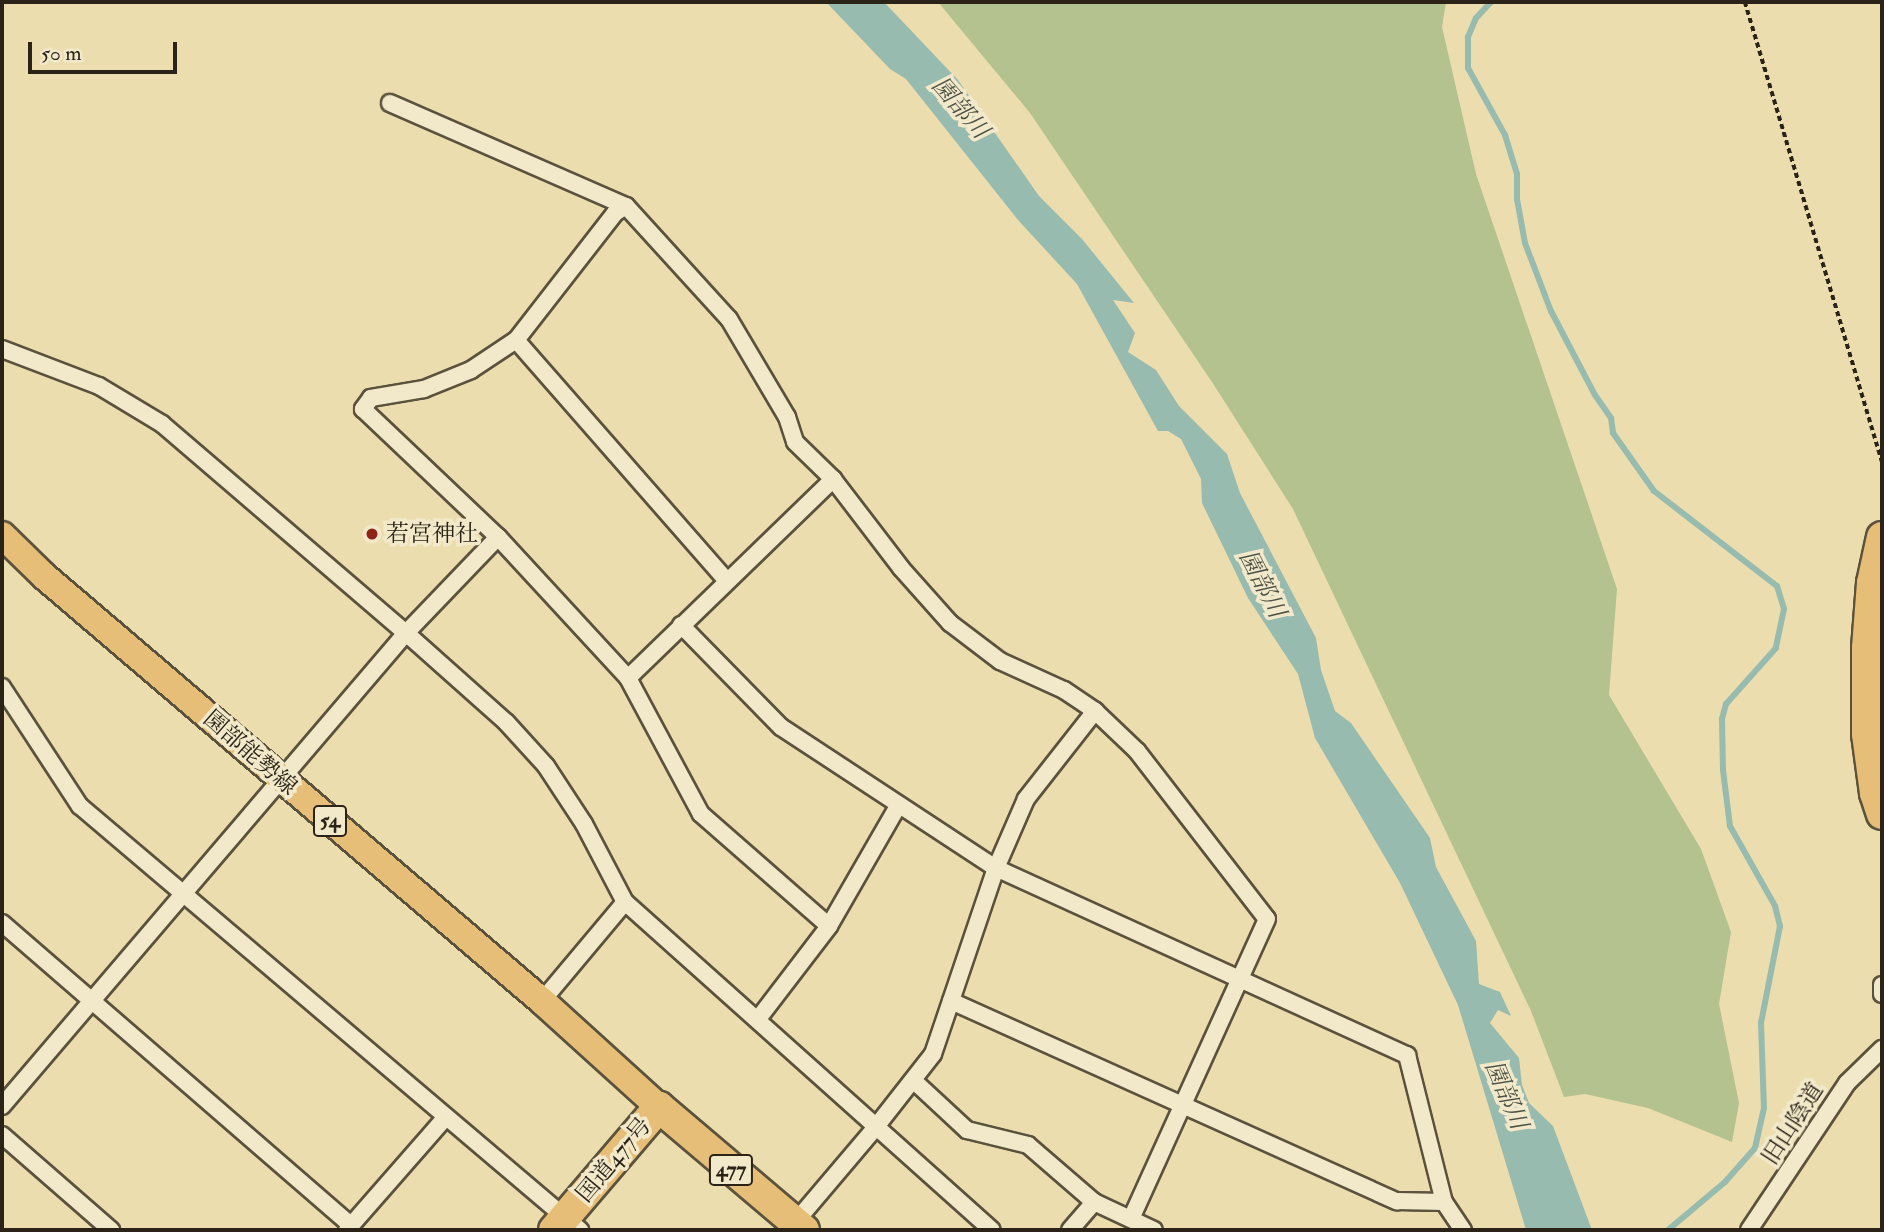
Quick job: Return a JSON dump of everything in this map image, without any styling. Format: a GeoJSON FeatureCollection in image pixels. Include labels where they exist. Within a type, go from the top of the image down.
{"type":"FeatureCollection","features":[{"type":"Feature","properties":{"kind":"highway"},"geometry":{"type":"LineString","coordinates":[[1882,537],[1872,583],[1868,635],[1867,734],[1875,793],[1882,814]]}},
{"type":"Feature","properties":{"kind":"highway","name":"国道477号"},"geometry":{"type":"LineString","coordinates":[[566,1226],[659,1107],[795,1228]]}},
{"type":"Feature","properties":{"kind":"main road","name":"園部能勢線"},"geometry":{"type":"LineString","coordinates":[[2,535],[44,576],[542,1001],[659,1107]]}},
{"type":"Feature","properties":{"kind":"street"},"geometry":{"type":"LineString","coordinates":[[390,103],[626,206],[729,319],[787,417],[795,442],[833,479],[901,568],[950,623],[1000,661],[1064,690],[1095,710],[1137,751],[1266,919],[1131,1219]]}},
{"type":"Feature","properties":{"kind":"street"},"geometry":{"type":"LineString","coordinates":[[626,206],[615,213],[516,340],[471,370],[424,389],[371,398],[363,409],[498,537],[628,678],[701,814],[829,926]]}},
{"type":"Feature","properties":{"kind":"street"},"geometry":{"type":"LineString","coordinates":[[516,340],[727,581]]}},
{"type":"Feature","properties":{"kind":"street"},"geometry":{"type":"LineString","coordinates":[[2,349],[99,386],[162,424],[407,633],[506,722],[546,766],[584,824],[625,902],[992,1230]]}},
{"type":"Feature","properties":{"kind":"street"},"geometry":{"type":"LineString","coordinates":[[628,678],[833,479]]}},
{"type":"Feature","properties":{"kind":"street"},"geometry":{"type":"LineString","coordinates":[[2,1106],[182,892],[407,633],[498,537]]}},
{"type":"Feature","properties":{"kind":"street"},"geometry":{"type":"LineString","coordinates":[[681,625],[781,727],[996,868],[1239,981],[1407,1055],[1444,1202],[1463,1230]]}},
{"type":"Feature","properties":{"kind":"street"},"geometry":{"type":"LineString","coordinates":[[2,687],[80,806],[446,1117],[566,1226]]}},
{"type":"Feature","properties":{"kind":"street"},"geometry":{"type":"LineString","coordinates":[[795,1228],[933,1054],[996,868],[1026,799],[1095,710]]}},
{"type":"Feature","properties":{"kind":"street"},"geometry":{"type":"LineString","coordinates":[[758,1019],[829,926],[898,806]]}},
{"type":"Feature","properties":{"kind":"street"},"geometry":{"type":"LineString","coordinates":[[542,1001],[625,902]]}},
{"type":"Feature","properties":{"kind":"street"},"geometry":{"type":"LineString","coordinates":[[2,923],[349,1228],[446,1117]]}},
{"type":"Feature","properties":{"kind":"street"},"geometry":{"type":"LineString","coordinates":[[1882,985],[1882,994]]}},
{"type":"Feature","properties":{"kind":"street"},"geometry":{"type":"LineString","coordinates":[[951,1001],[1397,1201],[1444,1202]]}},
{"type":"Feature","properties":{"kind":"street","name":"旧山陰道"},"geometry":{"type":"LineString","coordinates":[[1749,1230],[1847,1083],[1882,1049]]}},
{"type":"Feature","properties":{"kind":"street"},"geometry":{"type":"LineString","coordinates":[[913,1080],[967,1130],[1028,1145],[1094,1202],[1154,1230]]}},
{"type":"Feature","properties":{"kind":"street"},"geometry":{"type":"LineString","coordinates":[[2,1135],[111,1230]]}},
{"type":"Feature","properties":{"kind":"street"},"geometry":{"type":"LineString","coordinates":[[1070,1230],[1094,1202]]}},
{"type":"Feature","properties":{"kind":"path"},"geometry":{"type":"LineString","coordinates":[[1745,2],[1882,463]]}},
{"type":"Feature","properties":{"kind":"green space"},"geometry":{"type":"Polygon","coordinates":[[[938,2],[1446,2],[1442,27],[1476,174],[1617,589],[1609,695],[1701,849],[1731,932],[1719,1004],[1739,1103],[1732,1142],[1648,1108],[1585,1094],[1564,1097],[1531,1011],[1293,509],[1212,382],[1030,113],[938,2]]]}},
{"type":"Feature","properties":{"kind":"water","name":"園部川"},"geometry":{"type":"Polygon","coordinates":[[[826,2],[884,2],[958,80],[1039,196],[1082,239],[1134,303],[1113,300],[1135,333],[1128,352],[1156,370],[1179,406],[1227,454],[1240,493],[1316,638],[1321,670],[1335,711],[1351,723],[1430,838],[1436,867],[1476,941],[1479,984],[1500,992],[1511,1016],[1498,1010],[1490,1023],[1519,1058],[1522,1085],[1529,1103],[1553,1126],[1592,1230],[1526,1230],[1458,1005],[1400,883],[1315,738],[1298,674],[1248,598],[1202,503],[1201,479],[1181,439],[1168,431],[1158,431],[1077,284],[1018,220],[906,79],[890,69],[826,2]]]}},
{"type":"Feature","properties":{"kind":"waterway"},"geometry":{"type":"LineString","coordinates":[[1491,2],[1476,18],[1468,37],[1468,68],[1505,135],[1517,174],[1517,199],[1525,243],[1551,311],[1595,395],[1611,418],[1613,433],[1654,491],[1777,586],[1784,609],[1776,648],[1726,704],[1722,719],[1723,770],[1730,826],[1775,906],[1780,926],[1761,1023],[1764,1108],[1755,1148],[1725,1182],[1668,1230]]}},
{"type":"Feature","properties":{"kind":"place","name":"若宮神社"},"geometry":{"type":"Point","coordinates":[372,534]}}]}
